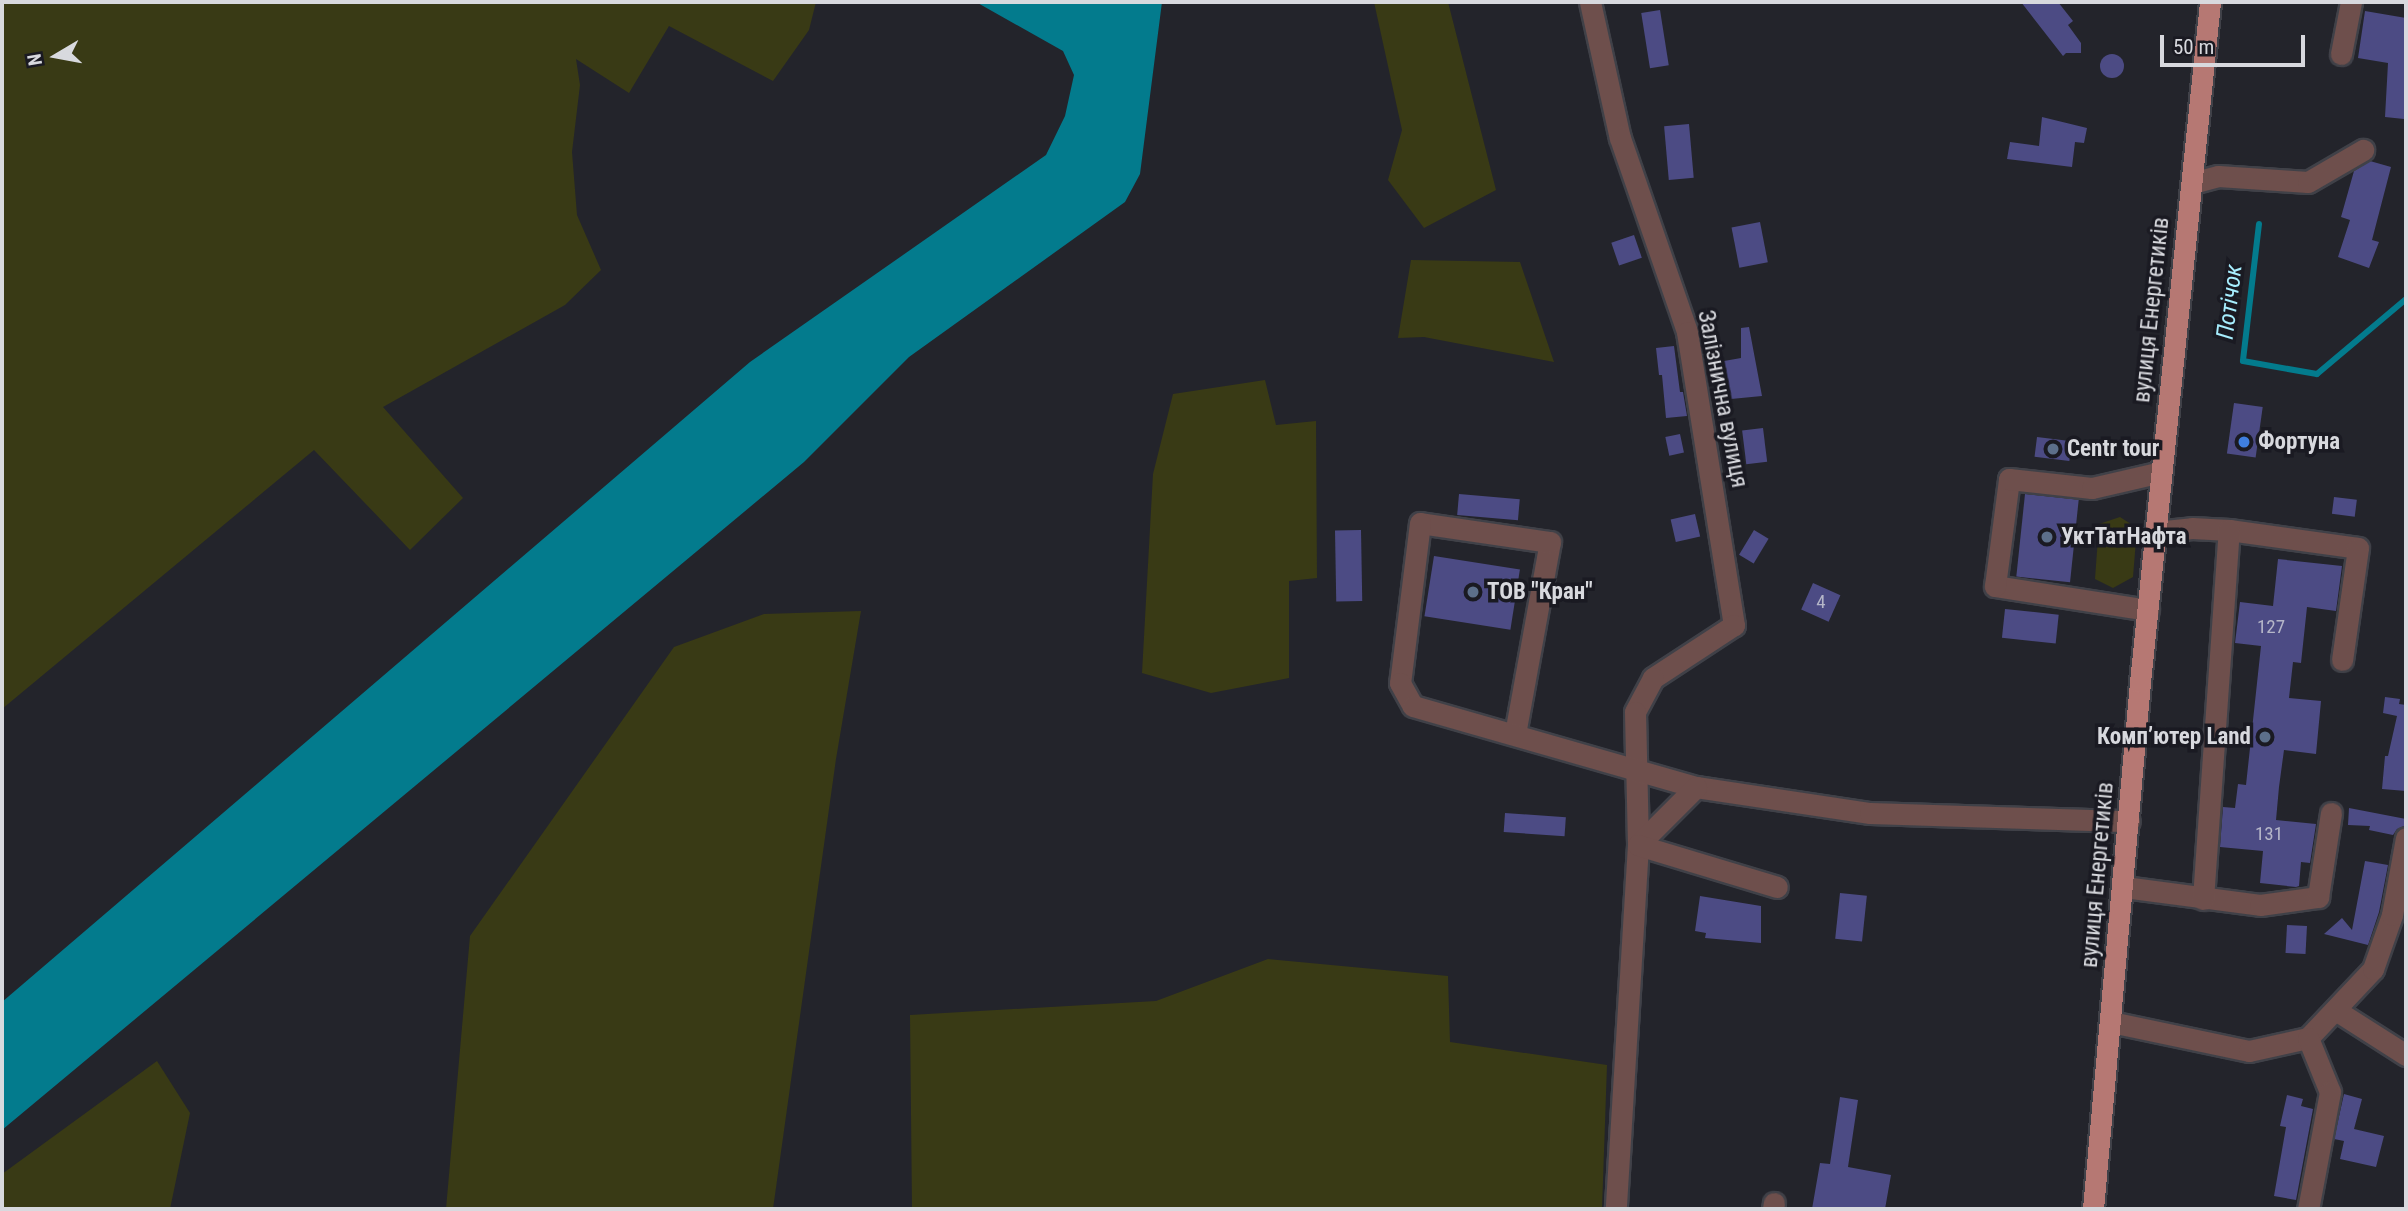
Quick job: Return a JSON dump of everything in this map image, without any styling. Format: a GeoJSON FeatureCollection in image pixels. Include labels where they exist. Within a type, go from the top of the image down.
{"type":"FeatureCollection","features":[{"type":"Feature","properties":{"kind":"main road","name":"вулиця Енергетиків"},"geometry":{"type":"LineString","coordinates":[[2093,1209],[2155,532],[2210,2]]}},
{"type":"Feature","properties":{"kind":"street","name":"Залізнична вулиця"},"geometry":{"type":"LineString","coordinates":[[1590,2],[1620,138],[1687,332],[1734,625],[1653,678],[1635,712],[1628,767]]}},
{"type":"Feature","properties":{"kind":"street"},"geometry":{"type":"LineString","coordinates":[[2342,54],[2351,2]]}},
{"type":"Feature","properties":{"kind":"street"},"geometry":{"type":"LineString","coordinates":[[2192,183],[2217,177],[2308,182],[2363,150]]}},
{"type":"Feature","properties":{"kind":"street"},"geometry":{"type":"LineString","coordinates":[[2148,610],[1995,586],[2009,479],[2092,488],[2161,472]]}},
{"type":"Feature","properties":{"kind":"street"},"geometry":{"type":"LineString","coordinates":[[1515,734],[1550,542],[1420,523],[1399,683],[1413,706],[1696,787],[1870,813],[2129,821]]}},
{"type":"Feature","properties":{"kind":"street"},"geometry":{"type":"LineString","coordinates":[[2155,532],[2192,528],[2229,530],[2358,548],[2342,660]]}},
{"type":"Feature","properties":{"kind":"street"},"geometry":{"type":"LineString","coordinates":[[2203,899],[2229,530]]}},
{"type":"Feature","properties":{"kind":"street"},"geometry":{"type":"LineString","coordinates":[[1616,1209],[1638,845],[1628,767]]}},
{"type":"Feature","properties":{"kind":"street"},"geometry":{"type":"LineString","coordinates":[[1638,845],[1696,787]]}},
{"type":"Feature","properties":{"kind":"street"},"geometry":{"type":"LineString","coordinates":[[2124,887],[2260,905],[2318,897],[2331,813]]}},
{"type":"Feature","properties":{"kind":"street"},"geometry":{"type":"LineString","coordinates":[[2111,1022],[2249,1051],[2308,1038],[2337,1011],[2373,969],[2392,915],[2406,838]]}},
{"type":"Feature","properties":{"kind":"street"},"geometry":{"type":"LineString","coordinates":[[1638,845],[1777,887]]}},
{"type":"Feature","properties":{"kind":"street"},"geometry":{"type":"LineString","coordinates":[[2337,1011],[2406,1055]]}},
{"type":"Feature","properties":{"kind":"street"},"geometry":{"type":"LineString","coordinates":[[2308,1038],[2330,1092],[2308,1209]]}},
{"type":"Feature","properties":{"kind":"shaded area"},"geometry":{"type":"Polygon","coordinates":[[[2,2],[816,2],[809,30],[773,81],[669,26],[629,93],[576,59],[580,85],[572,152],[577,215],[601,270],[565,305],[383,407],[463,498],[410,550],[314,450],[2,709],[2,2]]]}},
{"type":"Feature","properties":{"kind":"shaded area"},"geometry":{"type":"Polygon","coordinates":[[[1374,2],[1448,2],[1496,190],[1424,228],[1388,180],[1402,130],[1374,2]]]}},
{"type":"Feature","properties":{"kind":"shaded area"},"geometry":{"type":"Polygon","coordinates":[[[1411,260],[1520,262],[1554,362],[1424,337],[1398,338],[1411,260]]]}},
{"type":"Feature","properties":{"kind":"shaded area"},"geometry":{"type":"Polygon","coordinates":[[[1265,380],[1276,425],[1316,421],[1317,578],[1289,581],[1289,678],[1211,693],[1142,673],[1153,474],[1173,394],[1265,380]]]}},
{"type":"Feature","properties":{"kind":"shaded area"},"geometry":{"type":"Polygon","coordinates":[[[2120,517],[2137,528],[2133,577],[2113,588],[2095,579],[2099,524],[2120,517]]]}},
{"type":"Feature","properties":{"kind":"shaded area"},"geometry":{"type":"Polygon","coordinates":[[[861,611],[836,759],[773,1209],[446,1209],[470,936],[674,647],[764,614],[861,611]]]}},
{"type":"Feature","properties":{"kind":"shaded area"},"geometry":{"type":"Polygon","coordinates":[[[1268,959],[1448,976],[1450,1042],[1607,1065],[1602,1209],[912,1209],[910,1015],[1156,1001],[1268,959]]]}},
{"type":"Feature","properties":{"kind":"shaded area"},"geometry":{"type":"Polygon","coordinates":[[[157,1061],[190,1113],[170,1209],[2,1209],[2,1174],[157,1061]]]}},
{"type":"Feature","properties":{"kind":"water"},"geometry":{"type":"Polygon","coordinates":[[[976,2],[1162,2],[1140,174],[1125,202],[909,357],[804,462],[2,1130],[2,1002],[750,362],[1046,155],[1065,116],[1074,75],[1063,51],[976,2]]]}},
{"type":"Feature","properties":{"kind":"building"},"geometry":{"type":"Polygon","coordinates":[[[2021,2],[2058,2],[2073,21],[2068,25],[2081,43],[2081,53],[2066,53],[2063,56],[2021,2]]]}},
{"type":"Feature","properties":{"kind":"building"},"geometry":{"type":"Polygon","coordinates":[[[1660,10],[1669,65],[1650,68],[1641,13],[1660,10]]]}},
{"type":"Feature","properties":{"kind":"building"},"geometry":{"type":"Polygon","coordinates":[[[2365,11],[2406,18],[2404,119],[2385,117],[2388,63],[2358,58],[2365,11]]]}},
{"type":"Feature","properties":{"kind":"building"},"geometry":{"type":"Polygon","coordinates":[[[2112,54],[2121,57],[2124,66],[2121,75],[2112,78],[2103,75],[2100,66],[2103,57],[2112,54]]]}},
{"type":"Feature","properties":{"kind":"building"},"geometry":{"type":"Polygon","coordinates":[[[2042,117],[2087,128],[2084,143],[2075,142],[2072,167],[2007,159],[2010,142],[2039,146],[2042,117]]]}},
{"type":"Feature","properties":{"kind":"building"},"geometry":{"type":"Polygon","coordinates":[[[1689,124],[1694,178],[1669,180],[1664,126],[1689,124]]]}},
{"type":"Feature","properties":{"kind":"building"},"geometry":{"type":"Polygon","coordinates":[[[2370,161],[2391,167],[2372,240],[2379,242],[2369,268],[2338,257],[2350,220],[2341,217],[2354,171],[2370,161]]]}},
{"type":"Feature","properties":{"kind":"building"},"geometry":{"type":"Polygon","coordinates":[[[1760,222],[1768,262],[1739,268],[1732,228],[1760,222]]]}},
{"type":"Feature","properties":{"kind":"building"},"geometry":{"type":"Polygon","coordinates":[[[1634,235],[1642,258],[1619,266],[1611,243],[1634,235]]]}},
{"type":"Feature","properties":{"kind":"building"},"geometry":{"type":"Polygon","coordinates":[[[1749,327],[1762,396],[1731,399],[1724,361],[1741,358],[1741,328],[1749,327]]]}},
{"type":"Feature","properties":{"kind":"building"},"geometry":{"type":"Polygon","coordinates":[[[1674,346],[1680,392],[1683,392],[1687,416],[1666,418],[1662,375],[1659,375],[1656,348],[1674,346]]]}},
{"type":"Feature","properties":{"kind":"building","name":"Фортуна"},"geometry":{"type":"Polygon","coordinates":[[[2234,403],[2263,407],[2256,458],[2227,454],[2234,403]]]}},
{"type":"Feature","properties":{"kind":"building"},"geometry":{"type":"Polygon","coordinates":[[[1763,428],[1767,462],[1746,464],[1742,431],[1763,428]]]}},
{"type":"Feature","properties":{"kind":"building"},"geometry":{"type":"Polygon","coordinates":[[[1680,434],[1684,453],[1669,456],[1665,437],[1680,434]]]}},
{"type":"Feature","properties":{"kind":"building","name":"Centr tour"},"geometry":{"type":"Polygon","coordinates":[[[2037,437],[2072,441],[2069,461],[2035,457],[2037,437]]]}},
{"type":"Feature","properties":{"kind":"building"},"geometry":{"type":"Polygon","coordinates":[[[1459,494],[1520,499],[1518,520],[1457,515],[1459,494]]]}},
{"type":"Feature","properties":{"kind":"building","name":"УктТатНафта"},"geometry":{"type":"Polygon","coordinates":[[[2025,494],[2079,500],[2070,582],[2016,577],[2025,494]]]}},
{"type":"Feature","properties":{"kind":"building"},"geometry":{"type":"Polygon","coordinates":[[[2334,497],[2357,500],[2355,517],[2332,514],[2334,497]]]}},
{"type":"Feature","properties":{"kind":"building"},"geometry":{"type":"Polygon","coordinates":[[[1695,514],[1700,536],[1676,542],[1671,520],[1695,514]]]}},
{"type":"Feature","properties":{"kind":"building"},"geometry":{"type":"Polygon","coordinates":[[[1335,530],[1361,530],[1362,601],[1336,601],[1335,530]]]}},
{"type":"Feature","properties":{"kind":"building"},"geometry":{"type":"Polygon","coordinates":[[[1754,530],[1769,539],[1754,564],[1739,555],[1754,530]]]}},
{"type":"Feature","properties":{"kind":"building","name":"ТОВ \"Кран\""},"geometry":{"type":"Polygon","coordinates":[[[1434,556],[1520,570],[1510,630],[1424,616],[1434,556]]]}},
{"type":"Feature","properties":{"kind":"building"},"geometry":{"type":"Polygon","coordinates":[[[2278,559],[2342,566],[2336,611],[2307,607],[2301,663],[2293,662],[2289,698],[2321,701],[2316,754],[2284,750],[2279,787],[2276,820],[2316,824],[2310,863],[2301,862],[2299,886],[2296,887],[2260,883],[2263,851],[2220,847],[2223,807],[2235,808],[2238,784],[2246,785],[2261,646],[2235,643],[2240,602],[2273,606],[2278,559]]]}},
{"type":"Feature","properties":{"kind":"building"},"geometry":{"type":"Polygon","coordinates":[[[1813,583],[1840,595],[1829,622],[1801,609],[1813,583]]]}},
{"type":"Feature","properties":{"kind":"building"},"geometry":{"type":"Polygon","coordinates":[[[2005,609],[2059,615],[2056,643],[2002,638],[2005,609]]]}},
{"type":"Feature","properties":{"kind":"building"},"geometry":{"type":"Polygon","coordinates":[[[2385,697],[2400,699],[2399,704],[2406,705],[2406,791],[2382,789],[2385,756],[2388,756],[2397,716],[2383,713],[2385,697]]]}},
{"type":"Feature","properties":{"kind":"building"},"geometry":{"type":"Polygon","coordinates":[[[2349,808],[2406,819],[2406,825],[2397,829],[2393,835],[2369,830],[2370,826],[2348,825],[2349,808]]]}},
{"type":"Feature","properties":{"kind":"building"},"geometry":{"type":"Polygon","coordinates":[[[1505,813],[1566,817],[1565,836],[1504,832],[1505,813]]]}},
{"type":"Feature","properties":{"kind":"building"},"geometry":{"type":"Polygon","coordinates":[[[2365,861],[2388,865],[2379,912],[2368,945],[2324,934],[2342,918],[2352,930],[2365,861]]]}},
{"type":"Feature","properties":{"kind":"building"},"geometry":{"type":"Polygon","coordinates":[[[1840,893],[1867,896],[1862,942],[1835,939],[1840,893]]]}},
{"type":"Feature","properties":{"kind":"building"},"geometry":{"type":"Polygon","coordinates":[[[1700,896],[1761,906],[1761,943],[1705,938],[1706,933],[1695,931],[1700,896]]]}},
{"type":"Feature","properties":{"kind":"building"},"geometry":{"type":"Polygon","coordinates":[[[2287,925],[2307,926],[2306,954],[2286,953],[2287,925]]]}},
{"type":"Feature","properties":{"kind":"building"},"geometry":{"type":"Polygon","coordinates":[[[2344,1094],[2362,1099],[2354,1129],[2384,1136],[2376,1167],[2340,1159],[2344,1141],[2334,1139],[2344,1094]]]}},
{"type":"Feature","properties":{"kind":"building"},"geometry":{"type":"Polygon","coordinates":[[[2287,1095],[2303,1099],[2301,1106],[2313,1109],[2296,1200],[2274,1196],[2286,1127],[2280,1126],[2287,1095]]]}},
{"type":"Feature","properties":{"kind":"building"},"geometry":{"type":"Polygon","coordinates":[[[1840,1097],[1858,1100],[1848,1167],[1891,1175],[1885,1209],[1812,1209],[1820,1163],[1830,1164],[1840,1097]]]}},
{"type":"Feature","properties":{"kind":"waterway","name":"Потічок"},"geometry":{"type":"LineString","coordinates":[[2259,224],[2243,361],[2317,374],[2406,299]]}},
{"type":"Feature","properties":{"kind":"place","name":"Фортуна"},"geometry":{"type":"Point","coordinates":[2244,442]}},
{"type":"Feature","properties":{"kind":"place","name":"Centr tour"},"geometry":{"type":"Point","coordinates":[2053,449]}},
{"type":"Feature","properties":{"kind":"place","name":"УктТатНафта"},"geometry":{"type":"Point","coordinates":[2047,537]}},
{"type":"Feature","properties":{"kind":"place","name":"ТОВ \"Кран\""},"geometry":{"type":"Point","coordinates":[1473,592]}},
{"type":"Feature","properties":{"kind":"place","name":"Комп’ютер Land"},"geometry":{"type":"Point","coordinates":[2265,737]}}]}
